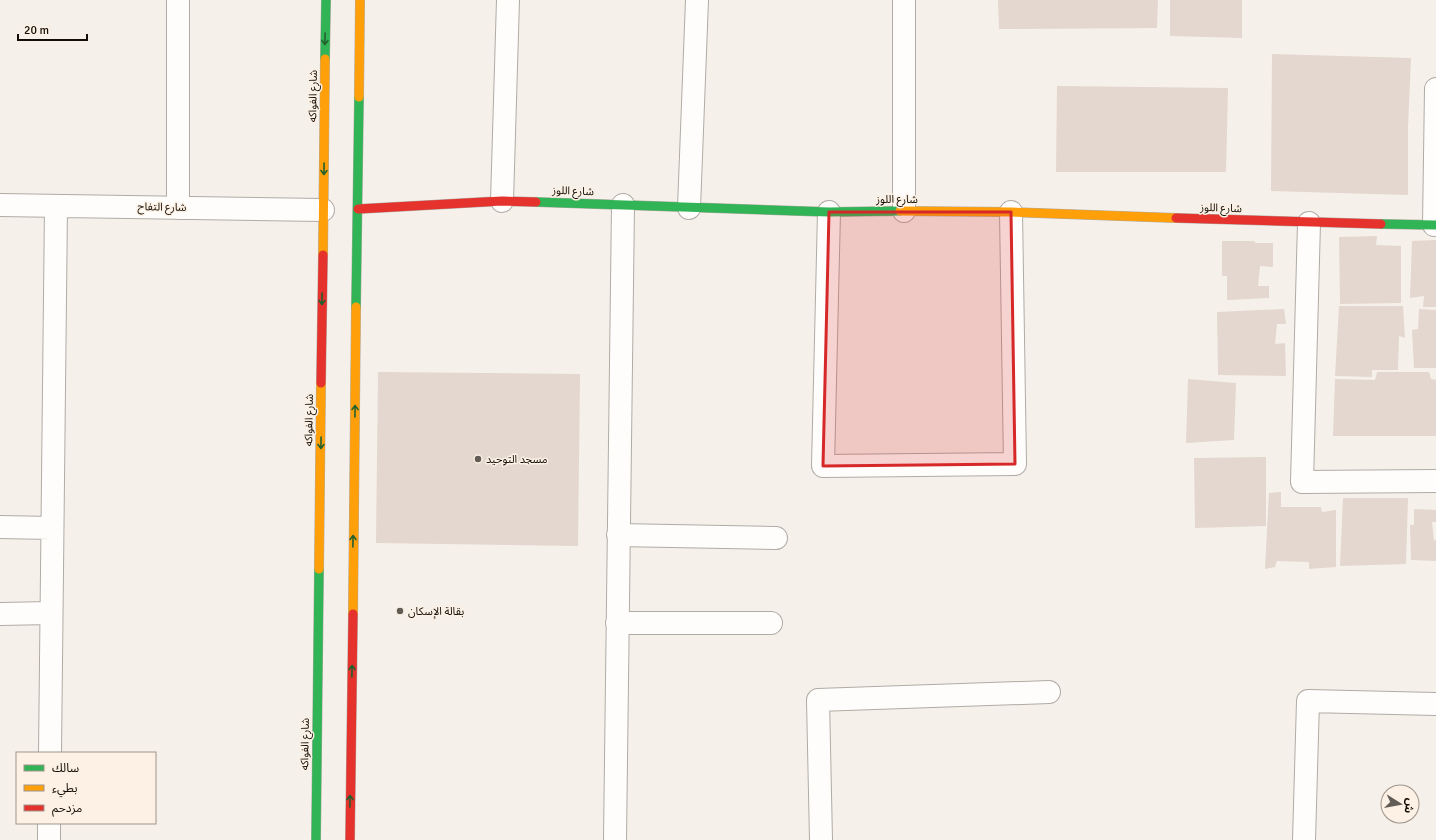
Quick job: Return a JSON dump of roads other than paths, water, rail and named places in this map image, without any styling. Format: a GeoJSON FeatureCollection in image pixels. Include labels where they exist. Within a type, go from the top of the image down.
{"type":"FeatureCollection","features":[{"type":"Feature","properties":{"kind":"street"},"geometry":{"type":"LineString","coordinates":[[178,0],[178,208]]}},
{"type":"Feature","properties":{"kind":"street","name":"شارع الفواكه"},"geometry":{"type":"LineString","coordinates":[[316,840],[326,0]]}},
{"type":"Feature","properties":{"kind":"street"},"geometry":{"type":"LineString","coordinates":[[350,840],[360,0]]}},
{"type":"Feature","properties":{"kind":"street"},"geometry":{"type":"LineString","coordinates":[[502,201],[508,0]]}},
{"type":"Feature","properties":{"kind":"street"},"geometry":{"type":"LineString","coordinates":[[689,208],[697,0]]}},
{"type":"Feature","properties":{"kind":"street"},"geometry":{"type":"LineString","coordinates":[[904,0],[904,211]]}},
{"type":"Feature","properties":{"kind":"street"},"geometry":{"type":"LineString","coordinates":[[1435,225],[1436,89]]}},
{"type":"Feature","properties":{"kind":"street","name":"شارع اللوز"},"geometry":{"type":"LineString","coordinates":[[358,209],[502,201],[829,212],[1011,212],[1309,223],[1435,225]]}},
{"type":"Feature","properties":{"kind":"street","name":"شارع التفاح"},"geometry":{"type":"LineString","coordinates":[[0,205],[323,210]]}},
{"type":"Feature","properties":{"kind":"street"},"geometry":{"type":"LineString","coordinates":[[615,840],[623,205]]}},
{"type":"Feature","properties":{"kind":"street"},"geometry":{"type":"LineString","coordinates":[[50,752],[56,206]]}},
{"type":"Feature","properties":{"kind":"street"},"geometry":{"type":"LineString","coordinates":[[829,212],[824,466],[1015,464],[1011,212]]}},
{"type":"Feature","properties":{"kind":"street"},"geometry":{"type":"LineString","coordinates":[[1309,223],[1302,482],[1436,481]]}},
{"type":"Feature","properties":{"kind":"street"},"geometry":{"type":"LineString","coordinates":[[0,527],[52,528]]}},
{"type":"Feature","properties":{"kind":"street"},"geometry":{"type":"LineString","coordinates":[[618,535],[776,538]]}},
{"type":"Feature","properties":{"kind":"street"},"geometry":{"type":"LineString","coordinates":[[0,614],[51,613]]}},
{"type":"Feature","properties":{"kind":"street"},"geometry":{"type":"LineString","coordinates":[[617,623],[771,623]]}},
{"type":"Feature","properties":{"kind":"street"},"geometry":{"type":"LineString","coordinates":[[821,840],[818,700],[1049,692]]}},
{"type":"Feature","properties":{"kind":"street"},"geometry":{"type":"LineString","coordinates":[[1304,840],[1308,701],[1436,704]]}},
{"type":"Feature","properties":{"kind":"street"},"geometry":{"type":"LineString","coordinates":[[49,824],[49,840]]}},
{"type":"Feature","properties":{"kind":"place","name":"مسجد التوحيد"},"geometry":{"type":"Point","coordinates":[478,459]}},
{"type":"Feature","properties":{"kind":"place","name":"بقالة الإسكان"},"geometry":{"type":"Point","coordinates":[400,611]}}]}
